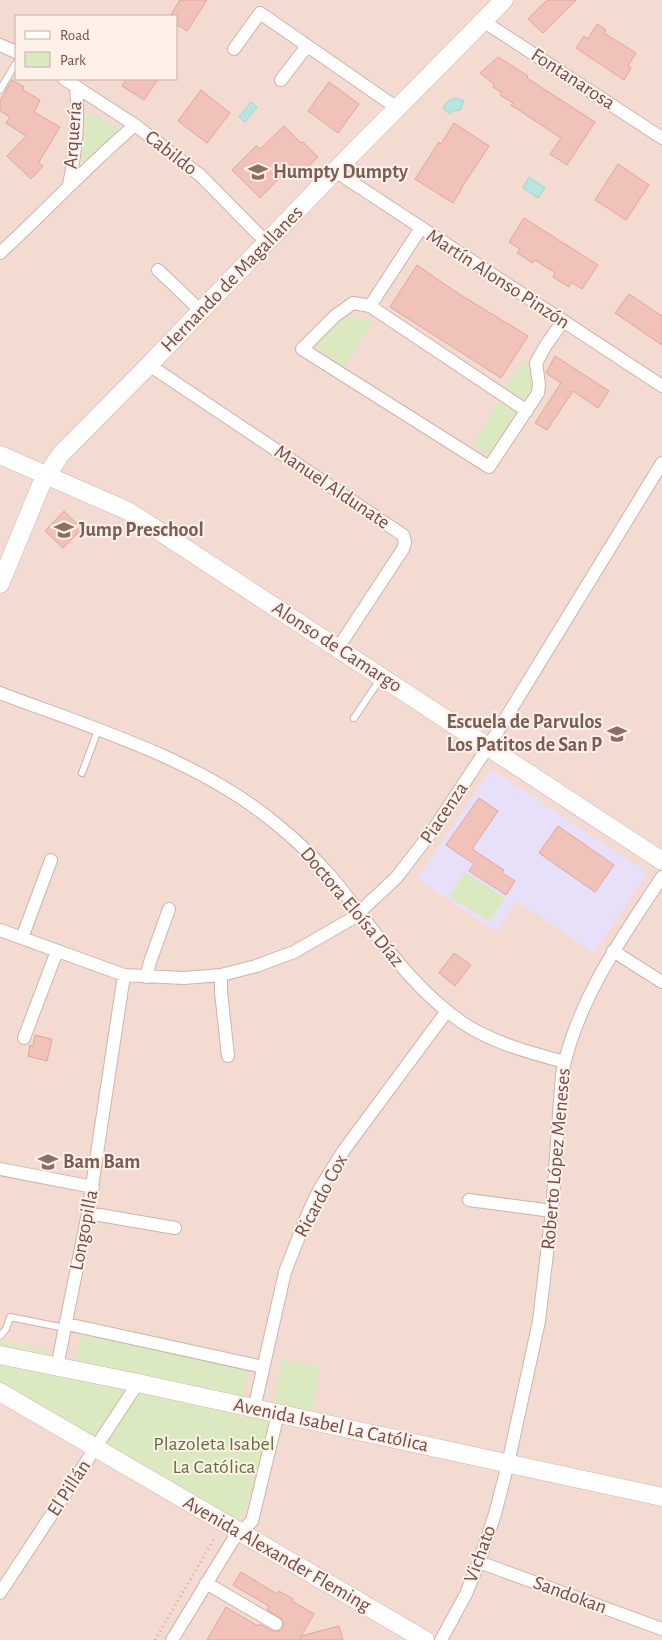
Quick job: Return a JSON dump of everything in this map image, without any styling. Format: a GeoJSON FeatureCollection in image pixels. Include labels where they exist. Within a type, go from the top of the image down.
{"type":"FeatureCollection","features":[{"type":"Feature","properties":{"kind":"street","name":"Hernando de Magallanes"},"geometry":{"type":"LineString","coordinates":[[0,584],[41,485],[60,455],[335,171],[504,0]]}},
{"type":"Feature","properties":{"kind":"street"},"geometry":{"type":"LineString","coordinates":[[234,49],[260,13],[397,108]]}},
{"type":"Feature","properties":{"kind":"street","name":"Fontanarosa"},"geometry":{"type":"LineString","coordinates":[[483,21],[662,138]]}},
{"type":"Feature","properties":{"kind":"street"},"geometry":{"type":"LineString","coordinates":[[0,45],[15,52]]}},
{"type":"Feature","properties":{"kind":"street"},"geometry":{"type":"LineString","coordinates":[[281,80],[307,46]]}},
{"type":"Feature","properties":{"kind":"street","name":"Cabildo"},"geometry":{"type":"LineString","coordinates":[[66,80],[135,125],[200,175],[266,242]]}},
{"type":"Feature","properties":{"kind":"street","name":"Arquería"},"geometry":{"type":"LineString","coordinates":[[69,185],[78,128],[76,86]]}},
{"type":"Feature","properties":{"kind":"street","name":"Arquería"},"geometry":{"type":"LineString","coordinates":[[0,253],[34,222],[69,185],[135,125]]}},
{"type":"Feature","properties":{"kind":"street","name":"Martín Alonso Pinzón"},"geometry":{"type":"LineString","coordinates":[[335,171],[662,386]]}},
{"type":"Feature","properties":{"kind":"street"},"geometry":{"type":"LineString","coordinates":[[370,306],[421,228]]}},
{"type":"Feature","properties":{"kind":"street"},"geometry":{"type":"LineString","coordinates":[[158,270],[201,311]]}},
{"type":"Feature","properties":{"kind":"street"},"geometry":{"type":"LineString","coordinates":[[527,411],[370,306],[353,303],[334,316],[302,349],[489,467],[527,411],[538,393],[539,384],[536,362],[563,321]]}},
{"type":"Feature","properties":{"kind":"street","name":"Manuel Aldunate"},"geometry":{"type":"LineString","coordinates":[[149,365],[403,535],[405,542],[403,549],[338,648]]}},
{"type":"Feature","properties":{"kind":"street","name":"Alonso de Camargo"},"geometry":{"type":"LineString","coordinates":[[0,455],[128,511],[662,861]]}},
{"type":"Feature","properties":{"kind":"street","name":"Piacenza"},"geometry":{"type":"LineString","coordinates":[[0,930],[124,975],[184,978],[220,974],[256,966],[294,952],[327,935],[360,914],[407,866],[488,747],[662,463]]}},
{"type":"Feature","properties":{"kind":"street","name":"Doctora Eloísa Díaz"},"geometry":{"type":"LineString","coordinates":[[0,694],[164,755],[249,802],[275,822],[331,877],[401,967],[432,999],[464,1023],[489,1037],[515,1048],[564,1062]]}},
{"type":"Feature","properties":{"kind":"street"},"geometry":{"type":"LineString","coordinates":[[22,938],[51,860]]}},
{"type":"Feature","properties":{"kind":"street","name":"Roberto López Meneses"},"geometry":{"type":"LineString","coordinates":[[508,1464],[539,1322],[552,1211],[564,1062],[586,1002],[613,951],[662,877]]}},
{"type":"Feature","properties":{"kind":"street"},"geometry":{"type":"LineString","coordinates":[[146,976],[169,909]]}},
{"type":"Feature","properties":{"kind":"street"},"geometry":{"type":"LineString","coordinates":[[24,1038],[57,950]]}},
{"type":"Feature","properties":{"kind":"street"},"geometry":{"type":"LineString","coordinates":[[613,951],[662,982]]}},
{"type":"Feature","properties":{"kind":"street"},"geometry":{"type":"LineString","coordinates":[[220,974],[228,1056]]}},
{"type":"Feature","properties":{"kind":"street","name":"Longopilla"},"geometry":{"type":"LineString","coordinates":[[57,1366],[93,1187],[124,975]]}},
{"type":"Feature","properties":{"kind":"street","name":"Ricardo Cox"},"geometry":{"type":"LineString","coordinates":[[254,1409],[285,1272],[299,1233],[319,1190],[344,1150],[447,1011]]}},
{"type":"Feature","properties":{"kind":"street"},"geometry":{"type":"LineString","coordinates":[[0,1169],[93,1187]]}},
{"type":"Feature","properties":{"kind":"street"},"geometry":{"type":"LineString","coordinates":[[469,1200],[552,1211]]}},
{"type":"Feature","properties":{"kind":"street"},"geometry":{"type":"LineString","coordinates":[[88,1213],[175,1228]]}},
{"type":"Feature","properties":{"kind":"street"},"geometry":{"type":"LineString","coordinates":[[66,1326],[263,1368]]}},
{"type":"Feature","properties":{"kind":"street","name":"Avenida Isabel La Católica"},"geometry":{"type":"LineString","coordinates":[[0,1355],[138,1383],[662,1497]]}},
{"type":"Feature","properties":{"kind":"street","name":"El Pillán"},"geometry":{"type":"LineString","coordinates":[[0,1593],[138,1383]]}},
{"type":"Feature","properties":{"kind":"street","name":"Avenida Alexander Fleming"},"geometry":{"type":"LineString","coordinates":[[0,1392],[426,1640]]}},
{"type":"Feature","properties":{"kind":"street"},"geometry":{"type":"LineString","coordinates":[[172,1640],[233,1540],[252,1521],[278,1414]]}},
{"type":"Feature","properties":{"kind":"street","name":"Vichato"},"geometry":{"type":"LineString","coordinates":[[441,1640],[466,1594],[479,1562],[495,1514],[508,1464]]}},
{"type":"Feature","properties":{"kind":"street","name":"Sandokan"},"geometry":{"type":"LineString","coordinates":[[479,1562],[662,1629]]}},
{"type":"Feature","properties":{"kind":"street"},"geometry":{"type":"LineString","coordinates":[[206,1583],[276,1624]]}},
{"type":"Feature","properties":{"kind":"lane"},"geometry":{"type":"LineString","coordinates":[[0,90],[15,65]]}},
{"type":"Feature","properties":{"kind":"lane"},"geometry":{"type":"LineString","coordinates":[[354,718],[382,677]]}},
{"type":"Feature","properties":{"kind":"lane"},"geometry":{"type":"LineString","coordinates":[[82,773],[98,730]]}},
{"type":"Feature","properties":{"kind":"lane"},"geometry":{"type":"LineString","coordinates":[[0,1336],[6,1329],[10,1317],[66,1326]]}},
{"type":"Feature","properties":{"kind":"path"},"geometry":{"type":"LineString","coordinates":[[155,1640],[214,1539]]}},
{"type":"Feature","properties":{"kind":"shaded area"},"geometry":{"type":"Polygon","coordinates":[[[0,0],[662,0],[662,1640],[0,1640],[0,0]]]}},
{"type":"Feature","properties":{"kind":"shaded area"},"geometry":{"type":"Polygon","coordinates":[[[491,769],[648,873],[594,953],[517,901],[496,932],[417,879],[491,769]]]}},
{"type":"Feature","properties":{"kind":"green space"},"geometry":{"type":"Polygon","coordinates":[[[88,114],[93,114],[120,130],[82,164],[85,121],[88,114]]]}},
{"type":"Feature","properties":{"kind":"green space"},"geometry":{"type":"Polygon","coordinates":[[[350,316],[373,321],[344,368],[314,345],[336,321],[350,316]]]}},
{"type":"Feature","properties":{"kind":"green space"},"geometry":{"type":"Polygon","coordinates":[[[524,360],[534,374],[533,389],[525,404],[503,390],[524,360]]]}},
{"type":"Feature","properties":{"kind":"green space"},"geometry":{"type":"Polygon","coordinates":[[[499,401],[517,413],[492,454],[473,445],[499,401]]]}},
{"type":"Feature","properties":{"kind":"green space"},"geometry":{"type":"Polygon","coordinates":[[[465,872],[505,898],[489,922],[449,896],[465,872]]]}},
{"type":"Feature","properties":{"kind":"green space"},"geometry":{"type":"Polygon","coordinates":[[[82,1331],[249,1369],[243,1399],[75,1363],[82,1331]]]}},
{"type":"Feature","properties":{"kind":"green space"},"geometry":{"type":"Polygon","coordinates":[[[2,1340],[50,1351],[49,1358],[0,1347],[2,1340]]]}},
{"type":"Feature","properties":{"kind":"green space"},"geometry":{"type":"Polygon","coordinates":[[[283,1359],[321,1367],[311,1413],[277,1405],[275,1393],[283,1359]]]}},
{"type":"Feature","properties":{"kind":"green space","name":"Plazoleta Isabel La Católica"},"geometry":{"type":"Polygon","coordinates":[[[6,1364],[272,1421],[246,1507],[237,1523],[0,1382],[0,1366],[6,1364]]]}},
{"type":"Feature","properties":{"kind":"water"},"geometry":{"type":"Polygon","coordinates":[[[456,98],[464,101],[460,110],[449,114],[443,108],[448,101],[456,98]]]}},
{"type":"Feature","properties":{"kind":"water"},"geometry":{"type":"Polygon","coordinates":[[[251,102],[257,107],[245,122],[239,117],[251,102]]]}},
{"type":"Feature","properties":{"kind":"water"},"geometry":{"type":"Polygon","coordinates":[[[529,177],[545,188],[538,198],[523,188],[529,177]]]}},
{"type":"Feature","properties":{"kind":"building"},"geometry":{"type":"Polygon","coordinates":[[[180,0],[207,0],[187,31],[178,25],[178,15],[171,15],[180,0]]]}},
{"type":"Feature","properties":{"kind":"building"},"geometry":{"type":"Polygon","coordinates":[[[547,0],[576,0],[543,33],[528,19],[547,0]]]}},
{"type":"Feature","properties":{"kind":"building"},"geometry":{"type":"Polygon","coordinates":[[[597,24],[606,30],[604,33],[636,53],[628,66],[631,68],[624,80],[576,48],[584,36],[588,39],[597,24]]]}},
{"type":"Feature","properties":{"kind":"building"},"geometry":{"type":"Polygon","coordinates":[[[498,57],[595,122],[567,165],[550,154],[561,138],[511,105],[513,103],[500,95],[502,93],[493,87],[494,84],[480,73],[498,57]]]}},
{"type":"Feature","properties":{"kind":"building"},"geometry":{"type":"Polygon","coordinates":[[[12,80],[24,87],[23,90],[40,100],[34,112],[60,127],[39,162],[43,166],[31,179],[7,156],[26,136],[6,123],[10,117],[0,111],[0,101],[12,80]]]}},
{"type":"Feature","properties":{"kind":"building"},"geometry":{"type":"Polygon","coordinates":[[[125,80],[157,80],[144,100],[122,86],[125,80]]]}},
{"type":"Feature","properties":{"kind":"building"},"geometry":{"type":"Polygon","coordinates":[[[329,82],[359,104],[338,133],[308,111],[329,82]]]}},
{"type":"Feature","properties":{"kind":"building"},"geometry":{"type":"Polygon","coordinates":[[[201,90],[230,113],[207,143],[178,121],[201,90]]]}},
{"type":"Feature","properties":{"kind":"building"},"geometry":{"type":"Polygon","coordinates":[[[454,123],[489,146],[453,203],[415,179],[454,123]]]}},
{"type":"Feature","properties":{"kind":"building"},"geometry":{"type":"Polygon","coordinates":[[[284,126],[318,157],[300,175],[291,166],[260,198],[232,170],[256,146],[260,149],[284,126]]]}},
{"type":"Feature","properties":{"kind":"building"},"geometry":{"type":"Polygon","coordinates":[[[618,164],[649,185],[626,220],[595,200],[618,164]]]}},
{"type":"Feature","properties":{"kind":"building"},"geometry":{"type":"Polygon","coordinates":[[[524,218],[598,265],[582,289],[571,282],[569,287],[553,277],[555,273],[535,260],[533,263],[517,253],[520,249],[509,242],[524,218]]]}},
{"type":"Feature","properties":{"kind":"building"},"geometry":{"type":"Polygon","coordinates":[[[417,265],[456,292],[528,336],[501,378],[390,307],[417,265]]]}},
{"type":"Feature","properties":{"kind":"building"},"geometry":{"type":"Polygon","coordinates":[[[629,294],[662,316],[662,345],[615,313],[629,294]]]}},
{"type":"Feature","properties":{"kind":"building"},"geometry":{"type":"Polygon","coordinates":[[[555,356],[609,391],[598,408],[573,391],[547,430],[535,423],[561,383],[546,373],[555,356]]]}},
{"type":"Feature","properties":{"kind":"building","name":"Jump Preschool"},"geometry":{"type":"Polygon","coordinates":[[[64,511],[82,529],[63,548],[45,531],[64,511]]]}},
{"type":"Feature","properties":{"kind":"building"},"geometry":{"type":"Polygon","coordinates":[[[479,798],[498,811],[472,849],[504,870],[502,873],[515,881],[506,895],[469,871],[474,864],[446,845],[479,798]]]}},
{"type":"Feature","properties":{"kind":"building"},"geometry":{"type":"Polygon","coordinates":[[[558,826],[614,865],[595,892],[539,853],[558,826]]]}},
{"type":"Feature","properties":{"kind":"building"},"geometry":{"type":"Polygon","coordinates":[[[454,953],[471,965],[455,986],[439,973],[454,953]]]}},
{"type":"Feature","properties":{"kind":"building"},"geometry":{"type":"Polygon","coordinates":[[[35,1035],[52,1039],[47,1061],[28,1056],[30,1045],[33,1046],[35,1035]]]}},
{"type":"Feature","properties":{"kind":"building"},"geometry":{"type":"Polygon","coordinates":[[[241,1572],[277,1594],[279,1591],[293,1599],[292,1601],[314,1614],[301,1636],[339,1626],[343,1640],[301,1640],[301,1637],[299,1640],[207,1640],[226,1607],[258,1626],[260,1624],[272,1631],[280,1631],[283,1628],[283,1620],[267,1610],[269,1606],[233,1585],[241,1572]]]}},
{"type":"Feature","properties":{"kind":"place","name":"Humpty Dumpty"},"geometry":{"type":"Point","coordinates":[258,172]}},
{"type":"Feature","properties":{"kind":"place","name":"Jump Preschool"},"geometry":{"type":"Point","coordinates":[64,530]}},
{"type":"Feature","properties":{"kind":"place","name":"Escuela de Parvulos Los Patitos de San P"},"geometry":{"type":"Point","coordinates":[617,734]}},
{"type":"Feature","properties":{"kind":"place","name":"Bam Bam"},"geometry":{"type":"Point","coordinates":[48,1162]}}]}
